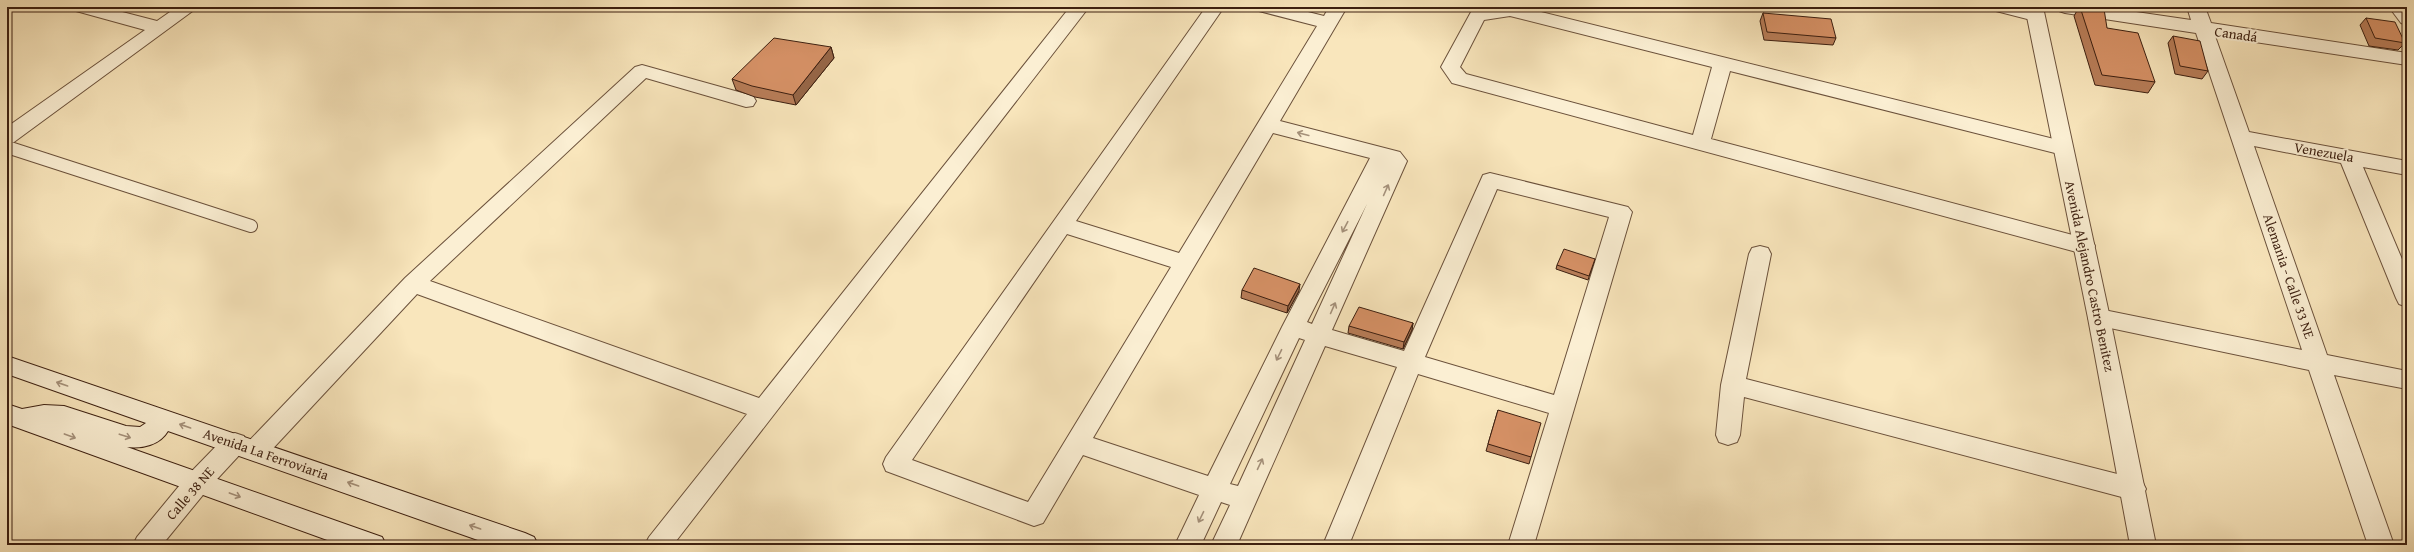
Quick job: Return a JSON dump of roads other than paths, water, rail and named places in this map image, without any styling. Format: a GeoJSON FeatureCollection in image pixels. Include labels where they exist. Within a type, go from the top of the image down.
{"type":"FeatureCollection","features":[{"type":"Feature","properties":{"kind":"street"},"geometry":{"type":"LineString","coordinates":[[82,7],[159,28]]}},
{"type":"Feature","properties":{"kind":"street"},"geometry":{"type":"LineString","coordinates":[[7,137],[189,7]]}},
{"type":"Feature","properties":{"kind":"street"},"geometry":{"type":"LineString","coordinates":[[658,545],[1080,7]]}},
{"type":"Feature","properties":{"kind":"street"},"geometry":{"type":"LineString","coordinates":[[1215,7],[895,464],[1034,515],[1334,15],[1264,7]]}},
{"type":"Feature","properties":{"kind":"street"},"geometry":{"type":"LineString","coordinates":[[2002,7],[2035,11]]}},
{"type":"Feature","properties":{"kind":"street","name":"Canadá"},"geometry":{"type":"LineString","coordinates":[[2064,7],[2407,59]]}},
{"type":"Feature","properties":{"kind":"street","name":"Alemania - Calle 33 NE"},"geometry":{"type":"LineString","coordinates":[[2196,7],[2319,361],[2381,545]]}},
{"type":"Feature","properties":{"kind":"street"},"geometry":{"type":"LineString","coordinates":[[2398,7],[2407,19]]}},
{"type":"Feature","properties":{"kind":"street"},"geometry":{"type":"LineString","coordinates":[[2063,148],[1510,10],[1492,11],[1478,16],[1450,67],[1459,79],[2084,246]]}},
{"type":"Feature","properties":{"kind":"street","name":"Avenida Alejandro Castro Benitez"},"geometry":{"type":"LineString","coordinates":[[2035,11],[2099,318],[2143,545]]}},
{"type":"Feature","properties":{"kind":"street"},"geometry":{"type":"LineString","coordinates":[[1700,144],[1723,63]]}},
{"type":"Feature","properties":{"kind":"street","name":"Calle 38 NE"},"geometry":{"type":"LineString","coordinates":[[146,545],[198,482],[245,447],[413,284],[642,71],[746,101]]}},
{"type":"Feature","properties":{"kind":"street"},"geometry":{"type":"LineString","coordinates":[[1224,545],[1243,499],[1320,335],[1395,169],[1397,161],[1393,157],[1268,125]]}},
{"type":"Feature","properties":{"kind":"street","name":"Venezuela"},"geometry":{"type":"LineString","coordinates":[[2241,138],[2407,168]]}},
{"type":"Feature","properties":{"kind":"street"},"geometry":{"type":"LineString","coordinates":[[1188,545],[1292,327],[1382,154]]}},
{"type":"Feature","properties":{"kind":"street"},"geometry":{"type":"LineString","coordinates":[[2349,157],[2407,298]]}},
{"type":"Feature","properties":{"kind":"street"},"geometry":{"type":"LineString","coordinates":[[1336,545],[1411,362],[1490,180],[1621,212],[1521,545]]}},
{"type":"Feature","properties":{"kind":"street"},"geometry":{"type":"LineString","coordinates":[[1063,225],[1185,263]]}},
{"type":"Feature","properties":{"kind":"street"},"geometry":{"type":"LineString","coordinates":[[1728,434],[1734,385],[1760,254]]}},
{"type":"Feature","properties":{"kind":"street"},"geometry":{"type":"LineString","coordinates":[[413,284],[765,410]]}},
{"type":"Feature","properties":{"kind":"street"},"geometry":{"type":"LineString","coordinates":[[2099,318],[2319,361],[2407,380]]}},
{"type":"Feature","properties":{"kind":"street"},"geometry":{"type":"LineString","coordinates":[[1292,327],[1562,407]]}},
{"type":"Feature","properties":{"kind":"street","name":"Avenida La Ferroviaria"},"geometry":{"type":"LineString","coordinates":[[7,365],[525,545]]}},
{"type":"Feature","properties":{"kind":"street"},"geometry":{"type":"LineString","coordinates":[[1734,385],[2133,489]]}},
{"type":"Feature","properties":{"kind":"street"},"geometry":{"type":"LineString","coordinates":[[13,416],[67,416],[128,438],[143,438],[153,434],[159,426],[157,416]]}},
{"type":"Feature","properties":{"kind":"street"},"geometry":{"type":"LineString","coordinates":[[13,416],[373,545]]}},
{"type":"Feature","properties":{"kind":"street"},"geometry":{"type":"LineString","coordinates":[[1077,443],[1243,499]]}},
{"type":"Feature","properties":{"kind":"lane"},"geometry":{"type":"LineString","coordinates":[[7,147],[251,226]]}}]}
